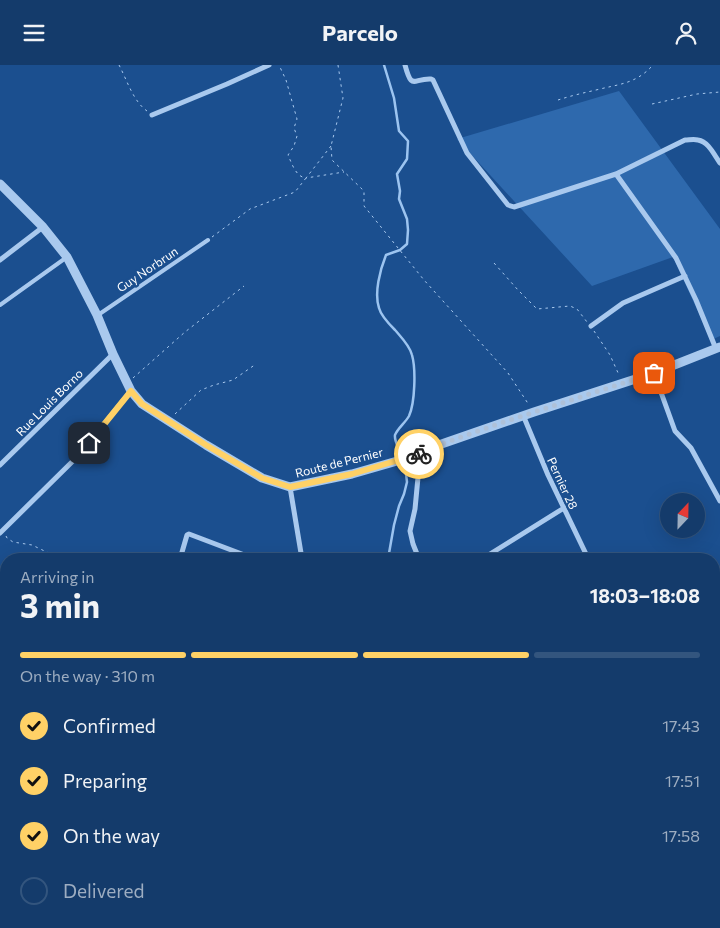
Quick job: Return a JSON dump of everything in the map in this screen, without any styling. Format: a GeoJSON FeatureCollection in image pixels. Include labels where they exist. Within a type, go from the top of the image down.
{"type":"FeatureCollection","features":[{"type":"Feature","properties":{"kind":"street"},"geometry":{"type":"LineString","coordinates":[[152,115],[227,85],[269,65]]}},
{"type":"Feature","properties":{"kind":"street"},"geometry":{"type":"LineString","coordinates":[[405,65],[408,77],[412,81],[415,82],[429,78],[433,81],[467,153],[508,205],[514,207],[616,174],[685,140],[704,142],[720,163]]}},
{"type":"Feature","properties":{"kind":"street"},"geometry":{"type":"LineString","coordinates":[[616,174],[676,258],[718,348]]}},
{"type":"Feature","properties":{"kind":"street","name":"Route de Pernier"},"geometry":{"type":"LineString","coordinates":[[0,184],[43,227],[67,257],[97,315],[129,387],[142,404],[262,478],[290,487],[352,474],[418,455],[430,448],[523,415],[654,373],[718,348]]}},
{"type":"Feature","properties":{"kind":"street"},"geometry":{"type":"LineString","coordinates":[[0,260],[43,227]]}},
{"type":"Feature","properties":{"kind":"street"},"geometry":{"type":"LineString","coordinates":[[591,326],[622,303],[684,276]]}},
{"type":"Feature","properties":{"kind":"street","name":"Rue Louis Borno"},"geometry":{"type":"LineString","coordinates":[[0,465],[113,354]]}},
{"type":"Feature","properties":{"kind":"street"},"geometry":{"type":"LineString","coordinates":[[654,373],[674,431],[690,448],[720,501]]}},
{"type":"Feature","properties":{"kind":"street"},"geometry":{"type":"LineString","coordinates":[[0,533],[78,456],[129,387]]}},
{"type":"Feature","properties":{"kind":"street","name":"Pernier 28"},"geometry":{"type":"LineString","coordinates":[[523,415],[548,475],[586,553]]}},
{"type":"Feature","properties":{"kind":"street"},"geometry":{"type":"LineString","coordinates":[[417,553],[410,531],[415,509],[420,467],[418,455]]}},
{"type":"Feature","properties":{"kind":"street"},"geometry":{"type":"LineString","coordinates":[[290,487],[301,553]]}},
{"type":"Feature","properties":{"kind":"street"},"geometry":{"type":"LineString","coordinates":[[492,553],[564,508]]}},
{"type":"Feature","properties":{"kind":"street"},"geometry":{"type":"LineString","coordinates":[[182,553],[187,535],[189,534],[239,553]]}},
{"type":"Feature","properties":{"kind":"lane","name":"Guy Norbrun"},"geometry":{"type":"LineString","coordinates":[[97,315],[208,240]]}},
{"type":"Feature","properties":{"kind":"lane"},"geometry":{"type":"LineString","coordinates":[[0,305],[67,257]]}},
{"type":"Feature","properties":{"kind":"path"},"geometry":{"type":"LineString","coordinates":[[119,65],[134,95],[142,107],[152,115]]}},
{"type":"Feature","properties":{"kind":"path"},"geometry":{"type":"LineString","coordinates":[[279,65],[286,80],[298,119],[294,128],[297,136],[294,146],[288,155],[298,174],[306,178],[344,172]]}},
{"type":"Feature","properties":{"kind":"path"},"geometry":{"type":"LineString","coordinates":[[338,65],[343,98],[331,146],[332,161],[364,191],[364,206],[424,279],[508,373],[534,412]]}},
{"type":"Feature","properties":{"kind":"path"},"geometry":{"type":"LineString","coordinates":[[558,100],[628,83],[643,75],[653,65]]}},
{"type":"Feature","properties":{"kind":"path"},"geometry":{"type":"LineString","coordinates":[[652,104],[720,91]]}},
{"type":"Feature","properties":{"kind":"path"},"geometry":{"type":"LineString","coordinates":[[208,240],[250,209],[295,192],[331,146]]}},
{"type":"Feature","properties":{"kind":"path"},"geometry":{"type":"LineString","coordinates":[[494,263],[538,309],[570,306],[577,309],[610,355],[623,383]]}},
{"type":"Feature","properties":{"kind":"path"},"geometry":{"type":"LineString","coordinates":[[129,387],[185,332],[244,286]]}},
{"type":"Feature","properties":{"kind":"path"},"geometry":{"type":"LineString","coordinates":[[168,421],[201,390],[233,380],[256,364]]}},
{"type":"Feature","properties":{"kind":"path"},"geometry":{"type":"LineString","coordinates":[[5,528],[7,538],[14,542],[32,545],[49,553]]}},
{"type":"Feature","properties":{"kind":"shaded area"},"geometry":{"type":"Polygon","coordinates":[[[619,91],[720,229],[720,336],[711,340],[673,257],[592,286],[457,139],[619,91]]]}},
{"type":"Feature","properties":{"kind":"waterway"},"geometry":{"type":"LineString","coordinates":[[384,65],[394,98],[399,131],[408,141],[407,159],[397,174],[400,191],[399,199],[407,219],[407,244],[400,250],[386,255],[377,289],[379,308],[386,320],[407,345],[413,361],[413,403],[409,416],[395,435],[401,454]]}},
{"type":"Feature","properties":{"kind":"waterway"},"geometry":{"type":"LineString","coordinates":[[389,553],[394,525],[407,482],[405,465]]}},
{"type":"Feature","properties":{"kind":"way so far"},"geometry":{"type":"LineString","coordinates":[[419,454],[430,448],[504,422],[654,373]]}},
{"type":"Feature","properties":{"kind":"route"},"geometry":{"type":"LineString","coordinates":[[89,443],[131,391],[142,404],[206,445],[262,478],[290,487],[325,481],[419,454]]}}]}
